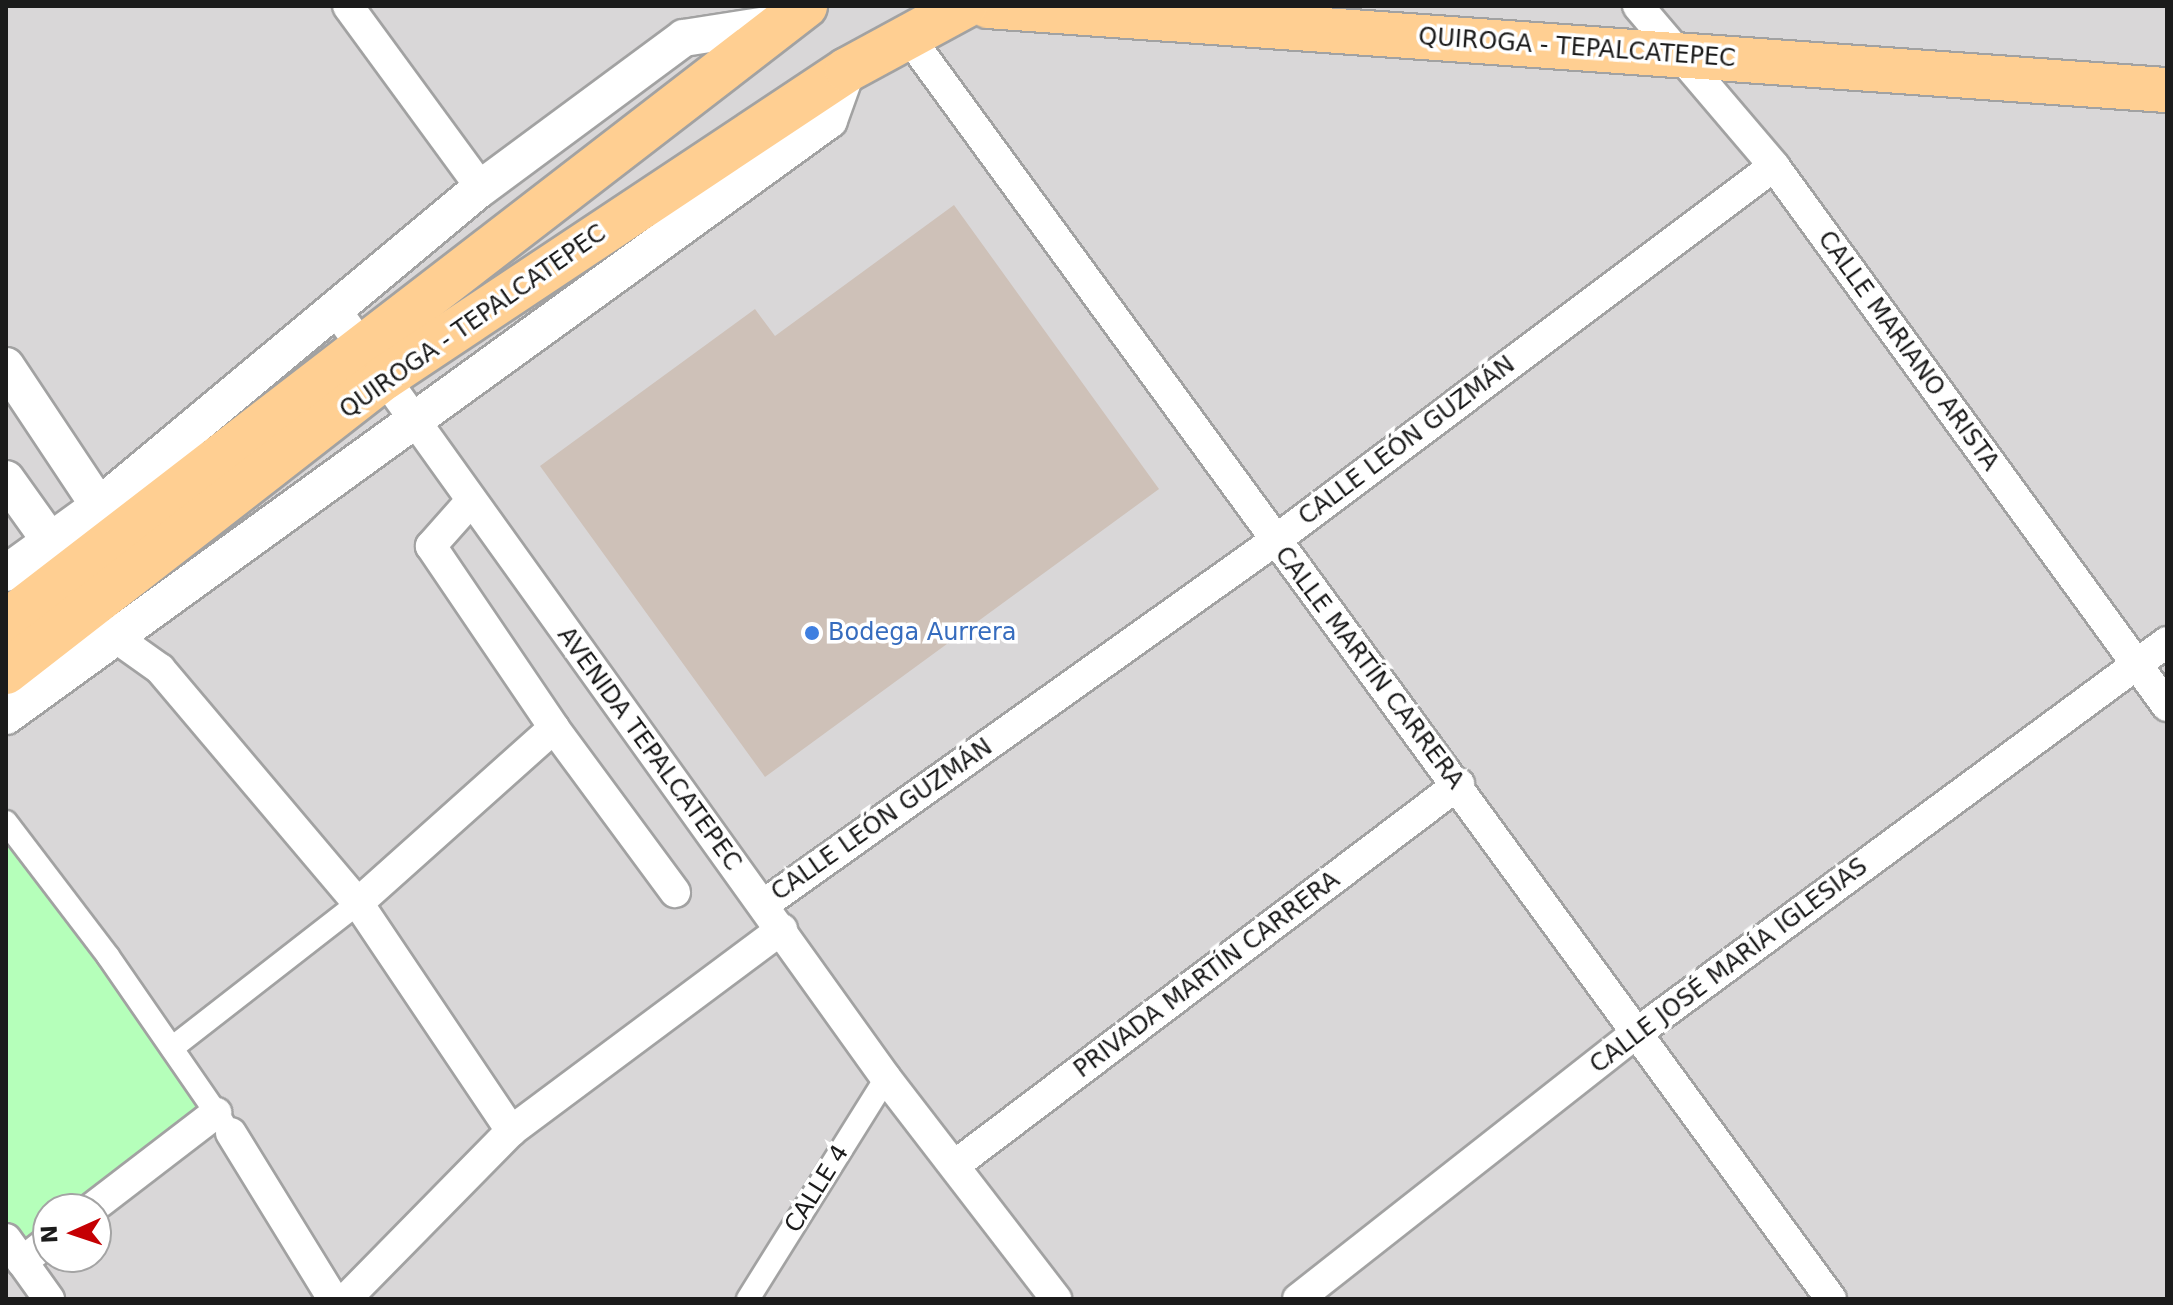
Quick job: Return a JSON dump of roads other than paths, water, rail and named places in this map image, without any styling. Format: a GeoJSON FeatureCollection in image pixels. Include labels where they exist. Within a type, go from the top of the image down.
{"type":"FeatureCollection","features":[{"type":"Feature","properties":{"kind":"main road","name":"QUIROGA - TEPALCATEPEC"},"geometry":{"type":"LineString","coordinates":[[374,363],[847,70],[965,6]]}},
{"type":"Feature","properties":{"kind":"main road","name":"QUIROGA - TEPALCATEPEC"},"geometry":{"type":"LineString","coordinates":[[988,6],[1108,10],[2167,90]]}},
{"type":"Feature","properties":{"kind":"main road","name":"QUIROGA - TEPALCATEPEC"},"geometry":{"type":"LineString","coordinates":[[6,672],[83,590],[374,363],[796,14]]}},
{"type":"Feature","properties":{"kind":"main road","name":"QUIROGA - TEPALCATEPEC"},"geometry":{"type":"LineString","coordinates":[[6,622],[83,590]]}},
{"type":"Feature","properties":{"kind":"street"},"geometry":{"type":"LineString","coordinates":[[348,6],[481,188]]}},
{"type":"Feature","properties":{"kind":"street","name":"CALLE MARIANO ARISTA"},"geometry":{"type":"LineString","coordinates":[[1638,6],[1774,166],[2167,706]]}},
{"type":"Feature","properties":{"kind":"street"},"geometry":{"type":"LineString","coordinates":[[6,716],[83,590],[126,556],[335,309],[481,188],[684,38],[796,14]]}},
{"type":"Feature","properties":{"kind":"street","name":"CALLE MARTÍN CARRERA"},"geometry":{"type":"LineString","coordinates":[[908,36],[1273,542],[1459,784],[1634,1035],[1831,1299]]}},
{"type":"Feature","properties":{"kind":"street"},"geometry":{"type":"LineString","coordinates":[[126,556],[414,422],[829,120],[847,70]]}},
{"type":"Feature","properties":{"kind":"street","name":"CALLE LEÓN GUZMÁN"},"geometry":{"type":"LineString","coordinates":[[763,905],[1273,542],[1774,166]]}},
{"type":"Feature","properties":{"kind":"street","name":"AVENIDA TEPALCATEPEC"},"geometry":{"type":"LineString","coordinates":[[335,309],[470,502],[782,929],[886,1078],[1056,1299]]}},
{"type":"Feature","properties":{"kind":"street"},"geometry":{"type":"LineString","coordinates":[[6,366],[126,556],[160,669]]}},
{"type":"Feature","properties":{"kind":"street"},"geometry":{"type":"LineString","coordinates":[[6,479],[83,590],[160,669],[358,903],[511,1131]]}},
{"type":"Feature","properties":{"kind":"street"},"geometry":{"type":"LineString","coordinates":[[470,502],[431,546],[554,728],[675,892]]}},
{"type":"Feature","properties":{"kind":"street"},"geometry":{"type":"LineString","coordinates":[[6,573],[83,590]]}},
{"type":"Feature","properties":{"kind":"street","name":"CALLE JOSÉ MARÍA IGLESIAS"},"geometry":{"type":"LineString","coordinates":[[1298,1299],[1634,1035],[2167,642]]}},
{"type":"Feature","properties":{"kind":"street"},"geometry":{"type":"LineString","coordinates":[[172,1048],[358,903],[554,728]]}},
{"type":"Feature","properties":{"kind":"street","name":"PRIVADA MARTÍN CARRERA"},"geometry":{"type":"LineString","coordinates":[[955,1165],[1459,784]]}},
{"type":"Feature","properties":{"kind":"street"},"geometry":{"type":"LineString","coordinates":[[6,822],[224,1123],[333,1299]]}},
{"type":"Feature","properties":{"kind":"street"},"geometry":{"type":"LineString","coordinates":[[346,1299],[511,1131],[782,929]]}},
{"type":"Feature","properties":{"kind":"street","name":"CALLE 4"},"geometry":{"type":"LineString","coordinates":[[748,1299],[886,1078]]}},
{"type":"Feature","properties":{"kind":"street"},"geometry":{"type":"LineString","coordinates":[[112,1195],[224,1123]]}},
{"type":"Feature","properties":{"kind":"street"},"geometry":{"type":"LineString","coordinates":[[14,1251],[49,1299]]}},
{"type":"Feature","properties":{"kind":"place","name":"Bodega Aurrera"},"geometry":{"type":"Point","coordinates":[812,633]}}]}
